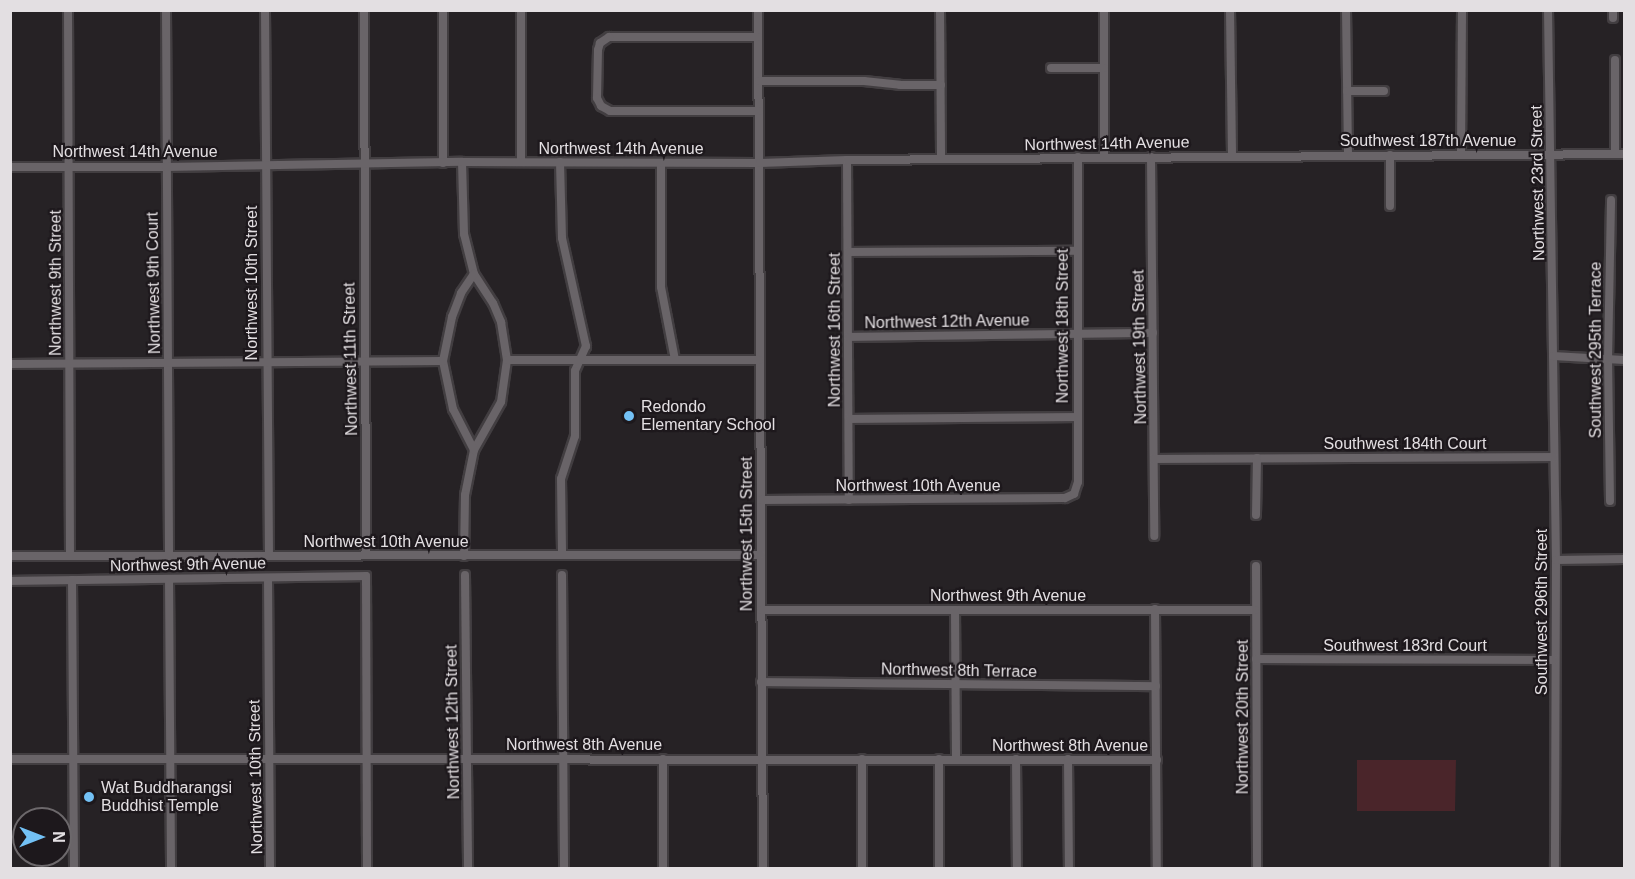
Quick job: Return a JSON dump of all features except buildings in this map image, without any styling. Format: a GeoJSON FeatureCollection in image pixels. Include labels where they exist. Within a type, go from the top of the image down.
{"type":"FeatureCollection","features":[{"type":"Feature","properties":{"kind":"street","name":"Northwest 9th Street"},"geometry":{"type":"LineString","coordinates":[[68,10],[70,555]]}},
{"type":"Feature","properties":{"kind":"street","name":"Northwest 9th Court"},"geometry":{"type":"LineString","coordinates":[[166,10],[169,554]]}},
{"type":"Feature","properties":{"kind":"street","name":"Northwest 10th Street"},"geometry":{"type":"LineString","coordinates":[[265,10],[269,555]]}},
{"type":"Feature","properties":{"kind":"street","name":"Northwest 11th Street"},"geometry":{"type":"LineString","coordinates":[[363,10],[366,555]]}},
{"type":"Feature","properties":{"kind":"street"},"geometry":{"type":"LineString","coordinates":[[443,10],[443,162]]}},
{"type":"Feature","properties":{"kind":"street"},"geometry":{"type":"LineString","coordinates":[[521,10],[521,162]]}},
{"type":"Feature","properties":{"kind":"street","name":"Northwest 15th Street"},"geometry":{"type":"LineString","coordinates":[[758,10],[763,868]]}},
{"type":"Feature","properties":{"kind":"street"},"geometry":{"type":"LineString","coordinates":[[940,10],[941,159]]}},
{"type":"Feature","properties":{"kind":"street"},"geometry":{"type":"LineString","coordinates":[[1104,10],[1104,157]]}},
{"type":"Feature","properties":{"kind":"street"},"geometry":{"type":"LineString","coordinates":[[1230,10],[1232,156]]}},
{"type":"Feature","properties":{"kind":"street"},"geometry":{"type":"LineString","coordinates":[[1346,10],[1348,155]]}},
{"type":"Feature","properties":{"kind":"street"},"geometry":{"type":"LineString","coordinates":[[1461,154],[1462,10]]}},
{"type":"Feature","properties":{"kind":"street","name":"Northwest 23rd Street"},"geometry":{"type":"LineString","coordinates":[[1548,10],[1553,356]]}},
{"type":"Feature","properties":{"kind":"street"},"geometry":{"type":"LineString","coordinates":[[758,37],[609,37],[600,43],[598,50],[597,99],[601,106],[610,111],[759,111]]}},
{"type":"Feature","properties":{"kind":"street"},"geometry":{"type":"LineString","coordinates":[[1615,60],[1615,154]]}},
{"type":"Feature","properties":{"kind":"street"},"geometry":{"type":"LineString","coordinates":[[1051,68],[1104,69]]}},
{"type":"Feature","properties":{"kind":"street"},"geometry":{"type":"LineString","coordinates":[[759,81],[864,81],[900,86],[940,86]]}},
{"type":"Feature","properties":{"kind":"street"},"geometry":{"type":"LineString","coordinates":[[1347,92],[1384,91]]}},
{"type":"Feature","properties":{"kind":"street","name":"Southwest 187th Avenue"},"geometry":{"type":"LineString","coordinates":[[1232,156],[1624,154]]}},
{"type":"Feature","properties":{"kind":"street"},"geometry":{"type":"LineString","coordinates":[[1390,155],[1390,206]]}},
{"type":"Feature","properties":{"kind":"street","name":"Northwest 14th Avenue"},"geometry":{"type":"LineString","coordinates":[[10,167],[166,168],[443,162],[661,164],[1232,156]]}},
{"type":"Feature","properties":{"kind":"street","name":"Northwest 18th Street"},"geometry":{"type":"LineString","coordinates":[[1074,494],[1078,482],[1076,250],[1078,157]]}},
{"type":"Feature","properties":{"kind":"street","name":"Northwest 19th Street"},"geometry":{"type":"LineString","coordinates":[[1151,157],[1154,536]]}},
{"type":"Feature","properties":{"kind":"street","name":"Northwest 16th Street"},"geometry":{"type":"LineString","coordinates":[[847,160],[849,500]]}},
{"type":"Feature","properties":{"kind":"street"},"geometry":{"type":"LineString","coordinates":[[462,162],[464,234],[474,274],[493,303],[501,322],[507,360],[501,402],[474,450],[465,495],[464,556]]}},
{"type":"Feature","properties":{"kind":"street"},"geometry":{"type":"LineString","coordinates":[[560,162],[562,238],[586,346],[575,371],[575,436],[561,479],[562,555]]}},
{"type":"Feature","properties":{"kind":"street"},"geometry":{"type":"LineString","coordinates":[[661,164],[661,287],[675,360]]}},
{"type":"Feature","properties":{"kind":"street","name":"Southwest 295th Terrace"},"geometry":{"type":"LineString","coordinates":[[1610,501],[1608,358],[1611,200]]}},
{"type":"Feature","properties":{"kind":"street"},"geometry":{"type":"LineString","coordinates":[[849,252],[1076,250]]}},
{"type":"Feature","properties":{"kind":"street"},"geometry":{"type":"LineString","coordinates":[[474,274],[460,293],[452,317],[443,361],[453,409],[474,450]]}},
{"type":"Feature","properties":{"kind":"street","name":"Northwest 12th Avenue"},"geometry":{"type":"LineString","coordinates":[[848,337],[1153,333]]}},
{"type":"Feature","properties":{"kind":"street"},"geometry":{"type":"LineString","coordinates":[[1553,356],[1624,360]]}},
{"type":"Feature","properties":{"kind":"street","name":"Southwest 296th Street"},"geometry":{"type":"LineString","coordinates":[[1553,356],[1556,560],[1556,868]]}},
{"type":"Feature","properties":{"kind":"street"},"geometry":{"type":"LineString","coordinates":[[507,360],[759,360]]}},
{"type":"Feature","properties":{"kind":"street"},"geometry":{"type":"LineString","coordinates":[[10,364],[443,361]]}},
{"type":"Feature","properties":{"kind":"street"},"geometry":{"type":"LineString","coordinates":[[849,419],[1077,417]]}},
{"type":"Feature","properties":{"kind":"street","name":"Southwest 184th Court"},"geometry":{"type":"LineString","coordinates":[[1155,459],[1554,457]]}},
{"type":"Feature","properties":{"kind":"street"},"geometry":{"type":"LineString","coordinates":[[1256,515],[1257,458]]}},
{"type":"Feature","properties":{"kind":"street","name":"Northwest 10th Avenue"},"geometry":{"type":"LineString","coordinates":[[761,500],[1065,498],[1074,494]]}},
{"type":"Feature","properties":{"kind":"street","name":"Northwest 10th Avenue"},"geometry":{"type":"LineString","coordinates":[[10,556],[761,555]]}},
{"type":"Feature","properties":{"kind":"street"},"geometry":{"type":"LineString","coordinates":[[1556,560],[1624,559]]}},
{"type":"Feature","properties":{"kind":"street","name":"Northwest 20th Street"},"geometry":{"type":"LineString","coordinates":[[1256,566],[1257,868]]}},
{"type":"Feature","properties":{"kind":"street","name":"Northwest 12th Street"},"geometry":{"type":"LineString","coordinates":[[465,575],[468,868]]}},
{"type":"Feature","properties":{"kind":"street"},"geometry":{"type":"LineString","coordinates":[[562,575],[564,868]]}},
{"type":"Feature","properties":{"kind":"street","name":"Northwest 9th Avenue"},"geometry":{"type":"LineString","coordinates":[[10,581],[366,576],[366,759]]}},
{"type":"Feature","properties":{"kind":"street","name":"Northwest 10th Street"},"geometry":{"type":"LineString","coordinates":[[268,578],[270,868]]}},
{"type":"Feature","properties":{"kind":"street"},"geometry":{"type":"LineString","coordinates":[[169,579],[171,868]]}},
{"type":"Feature","properties":{"kind":"street"},"geometry":{"type":"LineString","coordinates":[[72,580],[74,868]]}},
{"type":"Feature","properties":{"kind":"street"},"geometry":{"type":"LineString","coordinates":[[1155,609],[1157,868]]}},
{"type":"Feature","properties":{"kind":"street","name":"Northwest 9th Avenue"},"geometry":{"type":"LineString","coordinates":[[761,610],[1255,610]]}},
{"type":"Feature","properties":{"kind":"street"},"geometry":{"type":"LineString","coordinates":[[955,610],[956,759]]}},
{"type":"Feature","properties":{"kind":"street","name":"Southwest 183rd Court"},"geometry":{"type":"LineString","coordinates":[[1256,659],[1555,660]]}},
{"type":"Feature","properties":{"kind":"street","name":"Northwest 8th Terrace"},"geometry":{"type":"LineString","coordinates":[[762,682],[1156,686]]}},
{"type":"Feature","properties":{"kind":"street","name":"Northwest 8th Avenue"},"geometry":{"type":"LineString","coordinates":[[10,759],[1157,760]]}},
{"type":"Feature","properties":{"kind":"street"},"geometry":{"type":"LineString","coordinates":[[366,759],[367,868]]}},
{"type":"Feature","properties":{"kind":"street"},"geometry":{"type":"LineString","coordinates":[[663,759],[663,868]]}},
{"type":"Feature","properties":{"kind":"street"},"geometry":{"type":"LineString","coordinates":[[862,759],[862,868]]}},
{"type":"Feature","properties":{"kind":"street"},"geometry":{"type":"LineString","coordinates":[[939,759],[939,868]]}},
{"type":"Feature","properties":{"kind":"street"},"geometry":{"type":"LineString","coordinates":[[1016,759],[1017,868]]}},
{"type":"Feature","properties":{"kind":"street"},"geometry":{"type":"LineString","coordinates":[[1068,759],[1069,868]]}},
{"type":"Feature","properties":{"kind":"shaded area"},"geometry":{"type":"Polygon","coordinates":[[[1357,760],[1456,760],[1455,811],[1357,811],[1357,760]]]}},
{"type":"Feature","properties":{"kind":"place","name":"Redondo Elementary School"},"geometry":{"type":"Point","coordinates":[629,416]}},
{"type":"Feature","properties":{"kind":"place","name":"Wat Buddharangsi Buddhist Temple"},"geometry":{"type":"Point","coordinates":[89,797]}}]}
